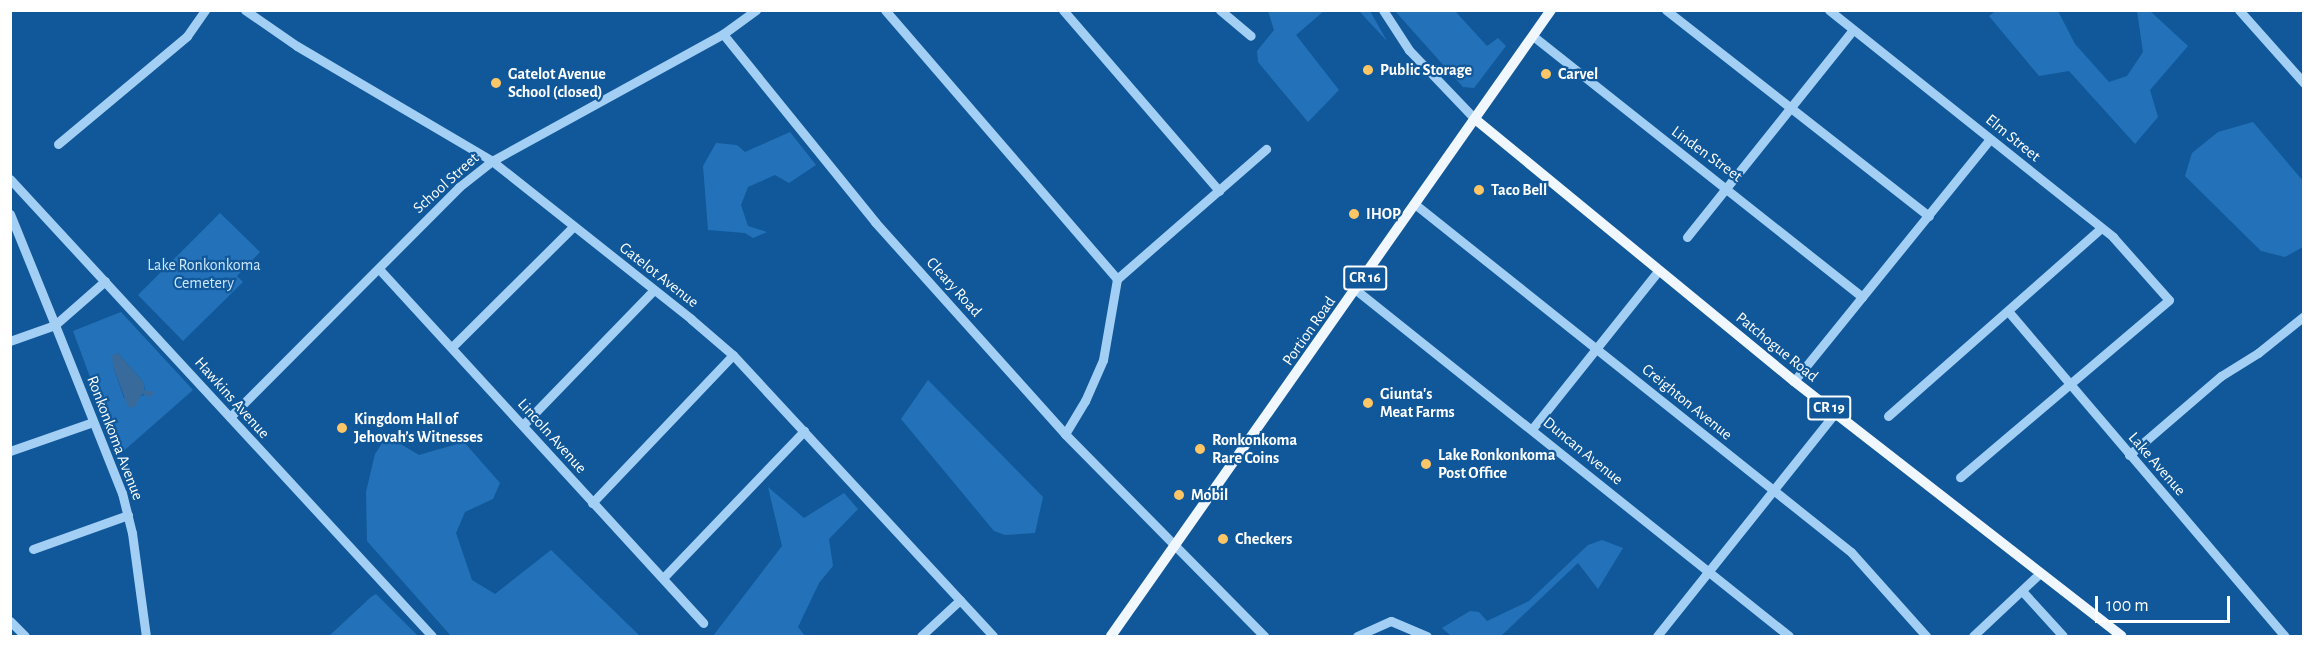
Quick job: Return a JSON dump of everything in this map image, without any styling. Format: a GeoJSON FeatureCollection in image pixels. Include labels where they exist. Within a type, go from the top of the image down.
{"type":"FeatureCollection","features":[{"type":"Feature","properties":{"kind":"main road","name":"Portion Road"},"geometry":{"type":"LineString","coordinates":[[1111,636],[1176,548],[1551,10]]}},
{"type":"Feature","properties":{"kind":"main road","name":"Patchogue Road"},"geometry":{"type":"LineString","coordinates":[[1475,119],[1794,381],[2121,636]]}},
{"type":"Feature","properties":{"kind":"street"},"geometry":{"type":"LineString","coordinates":[[58,144],[187,36],[205,10]]}},
{"type":"Feature","properties":{"kind":"street","name":"Gatelot Avenue"},"geometry":{"type":"LineString","coordinates":[[245,10],[297,46],[492,161],[733,355],[993,636]]}},
{"type":"Feature","properties":{"kind":"street","name":"School Street"},"geometry":{"type":"LineString","coordinates":[[230,417],[459,187],[492,161],[723,34],[756,10]]}},
{"type":"Feature","properties":{"kind":"street"},"geometry":{"type":"LineString","coordinates":[[885,10],[1117,279]]}},
{"type":"Feature","properties":{"kind":"street"},"geometry":{"type":"LineString","coordinates":[[1063,10],[1219,191]]}},
{"type":"Feature","properties":{"kind":"street"},"geometry":{"type":"LineString","coordinates":[[1221,10],[1251,36]]}},
{"type":"Feature","properties":{"kind":"street"},"geometry":{"type":"LineString","coordinates":[[1383,10],[1416,58],[1475,119]]}},
{"type":"Feature","properties":{"kind":"street"},"geometry":{"type":"LineString","coordinates":[[1666,10],[1929,216]]}},
{"type":"Feature","properties":{"kind":"street","name":"Elm Street"},"geometry":{"type":"LineString","coordinates":[[1828,10],[2101,228],[2169,300],[2069,386]]}},
{"type":"Feature","properties":{"kind":"street"},"geometry":{"type":"LineString","coordinates":[[2239,10],[2304,82]]}},
{"type":"Feature","properties":{"kind":"street"},"geometry":{"type":"LineString","coordinates":[[1687,237],[1853,30]]}},
{"type":"Feature","properties":{"kind":"street","name":"Cleary Road"},"geometry":{"type":"LineString","coordinates":[[723,34],[875,222],[1065,434],[1264,636]]}},
{"type":"Feature","properties":{"kind":"street","name":"Linden Street"},"geometry":{"type":"LineString","coordinates":[[1533,36],[1728,186],[1862,297]]}},
{"type":"Feature","properties":{"kind":"street"},"geometry":{"type":"LineString","coordinates":[[1794,381],[1990,139]]}},
{"type":"Feature","properties":{"kind":"street"},"geometry":{"type":"LineString","coordinates":[[1065,434],[1085,401],[1102,360],[1117,279],[1266,149]]}},
{"type":"Feature","properties":{"kind":"street","name":"Hawkins Avenue"},"geometry":{"type":"LineString","coordinates":[[10,179],[432,636]]}},
{"type":"Feature","properties":{"kind":"street","name":"Creighton Avenue"},"geometry":{"type":"LineString","coordinates":[[1416,205],[1851,552],[1926,636]]}},
{"type":"Feature","properties":{"kind":"street","name":"Ronkonkoma Avenue"},"geometry":{"type":"LineString","coordinates":[[10,214],[128,515],[146,636]]}},
{"type":"Feature","properties":{"kind":"street"},"geometry":{"type":"LineString","coordinates":[[452,347],[573,227]]}},
{"type":"Feature","properties":{"kind":"street"},"geometry":{"type":"LineString","coordinates":[[1888,416],[2101,228]]}},
{"type":"Feature","properties":{"kind":"street","name":"Lincoln Avenue"},"geometry":{"type":"LineString","coordinates":[[379,269],[703,623]]}},
{"type":"Feature","properties":{"kind":"street"},"geometry":{"type":"LineString","coordinates":[[1532,429],[1659,270]]}},
{"type":"Feature","properties":{"kind":"street"},"geometry":{"type":"LineString","coordinates":[[10,341],[55,325],[105,281]]}},
{"type":"Feature","properties":{"kind":"street","name":"Duncan Avenue"},"geometry":{"type":"LineString","coordinates":[[1356,290],[1789,636]]}},
{"type":"Feature","properties":{"kind":"street"},"geometry":{"type":"LineString","coordinates":[[523,425],[653,291]]}},
{"type":"Feature","properties":{"kind":"street","name":"Lake Avenue"},"geometry":{"type":"LineString","coordinates":[[2008,312],[2284,636]]}},
{"type":"Feature","properties":{"kind":"street"},"geometry":{"type":"LineString","coordinates":[[2129,455],[2221,376],[2258,353],[2304,316]]}},
{"type":"Feature","properties":{"kind":"street"},"geometry":{"type":"LineString","coordinates":[[592,502],[733,355]]}},
{"type":"Feature","properties":{"kind":"street"},"geometry":{"type":"LineString","coordinates":[[1960,477],[2069,386]]}},
{"type":"Feature","properties":{"kind":"street"},"geometry":{"type":"LineString","coordinates":[[1657,636],[1835,413]]}},
{"type":"Feature","properties":{"kind":"street"},"geometry":{"type":"LineString","coordinates":[[10,451],[93,422]]}},
{"type":"Feature","properties":{"kind":"street"},"geometry":{"type":"LineString","coordinates":[[663,578],[804,431]]}},
{"type":"Feature","properties":{"kind":"street"},"geometry":{"type":"LineString","coordinates":[[33,549],[128,515]]}},
{"type":"Feature","properties":{"kind":"street"},"geometry":{"type":"LineString","coordinates":[[1973,636],[2023,592],[2040,573]]}},
{"type":"Feature","properties":{"kind":"street"},"geometry":{"type":"LineString","coordinates":[[2023,592],[2063,636]]}},
{"type":"Feature","properties":{"kind":"street"},"geometry":{"type":"LineString","coordinates":[[921,636],[960,600]]}},
{"type":"Feature","properties":{"kind":"street"},"geometry":{"type":"LineString","coordinates":[[1357,636],[1391,621],[1427,636]]}},
{"type":"Feature","properties":{"kind":"street"},"geometry":{"type":"LineString","coordinates":[[11,623],[25,636]]}},
{"type":"Feature","properties":{"kind":"green space"},"geometry":{"type":"Polygon","coordinates":[[[1997,10],[2058,11],[2075,44],[2109,82],[2127,76],[2143,52],[2137,11],[2150,11],[2188,46],[2150,90],[2158,117],[2135,144],[2069,71],[2039,76],[1989,16],[1997,10]]]}},
{"type":"Feature","properties":{"kind":"green space"},"geometry":{"type":"Polygon","coordinates":[[[1268,11],[1324,11],[1296,35],[1339,90],[1308,122],[1258,62],[1257,51],[1274,30],[1268,11]]]}},
{"type":"Feature","properties":{"kind":"green space"},"geometry":{"type":"Polygon","coordinates":[[[1359,11],[1370,11],[1387,41],[1359,11]]]}},
{"type":"Feature","properties":{"kind":"green space"},"geometry":{"type":"Polygon","coordinates":[[[1395,11],[1455,11],[1487,46],[1498,38],[1506,46],[1474,88],[1463,87],[1395,11]]]}},
{"type":"Feature","properties":{"kind":"green space"},"geometry":{"type":"Polygon","coordinates":[[[2253,122],[2303,181],[2303,247],[2285,257],[2261,251],[2185,176],[2192,153],[2218,132],[2253,122]]]}},
{"type":"Feature","properties":{"kind":"green space"},"geometry":{"type":"Polygon","coordinates":[[[790,132],[816,165],[789,183],[775,175],[748,187],[741,205],[748,226],[767,232],[753,238],[745,233],[708,230],[703,166],[716,143],[737,145],[745,152],[790,132]]]}},
{"type":"Feature","properties":{"kind":"green space","name":"Lake Ronkonkoma Cemetery"},"geometry":{"type":"Polygon","coordinates":[[[220,213],[260,252],[237,276],[243,282],[183,341],[138,295],[220,213]]]}},
{"type":"Feature","properties":{"kind":"green space"},"geometry":{"type":"Polygon","coordinates":[[[121,312],[193,390],[119,455],[73,331],[121,312]],[[118,353],[113,366],[124,398],[145,395],[144,383],[118,353]]]}},
{"type":"Feature","properties":{"kind":"green space"},"geometry":{"type":"Polygon","coordinates":[[[928,380],[1043,497],[1035,533],[1005,535],[994,531],[901,419],[928,380]]]}},
{"type":"Feature","properties":{"kind":"green space"},"geometry":{"type":"Polygon","coordinates":[[[387,436],[419,455],[464,442],[500,483],[493,499],[465,512],[456,533],[472,580],[495,594],[551,550],[640,636],[451,636],[367,541],[366,492],[375,454],[387,436]]]}},
{"type":"Feature","properties":{"kind":"green space"},"geometry":{"type":"Polygon","coordinates":[[[768,487],[804,518],[844,493],[858,509],[829,539],[833,566],[819,583],[798,627],[805,636],[713,636],[782,546],[768,487]]]}},
{"type":"Feature","properties":{"kind":"green space"},"geometry":{"type":"Polygon","coordinates":[[[1602,540],[1623,548],[1598,589],[1578,563],[1501,636],[1451,636],[1442,628],[1470,611],[1479,612],[1487,621],[1529,601],[1588,545],[1602,540]]]}},
{"type":"Feature","properties":{"kind":"green space"},"geometry":{"type":"Polygon","coordinates":[[[376,594],[418,636],[329,636],[371,597],[376,594]]]}},
{"type":"Feature","properties":{"kind":"shaded area"},"geometry":{"type":"Polygon","coordinates":[[[118,353],[144,383],[144,390],[155,392],[151,397],[142,394],[135,407],[128,407],[113,366],[112,355],[118,353]]]}},
{"type":"Feature","properties":{"kind":"place","name":"Public Storage"},"geometry":{"type":"Point","coordinates":[1368,70]}},
{"type":"Feature","properties":{"kind":"place","name":"Carvel"},"geometry":{"type":"Point","coordinates":[1546,74]}},
{"type":"Feature","properties":{"kind":"place","name":"Gatelot Avenue School (closed)"},"geometry":{"type":"Point","coordinates":[496,83]}},
{"type":"Feature","properties":{"kind":"place","name":"Taco Bell"},"geometry":{"type":"Point","coordinates":[1479,190]}},
{"type":"Feature","properties":{"kind":"place","name":"IHOP"},"geometry":{"type":"Point","coordinates":[1354,214]}},
{"type":"Feature","properties":{"kind":"place","name":"Giunta's Meat Farms"},"geometry":{"type":"Point","coordinates":[1368,403]}},
{"type":"Feature","properties":{"kind":"place","name":"Kingdom Hall of Jehovah’s Witnesses"},"geometry":{"type":"Point","coordinates":[342,428]}},
{"type":"Feature","properties":{"kind":"place","name":"Ronkonkoma Rare Coins"},"geometry":{"type":"Point","coordinates":[1200,449]}},
{"type":"Feature","properties":{"kind":"place","name":"Lake Ronkonkoma Post Office"},"geometry":{"type":"Point","coordinates":[1426,464]}},
{"type":"Feature","properties":{"kind":"place","name":"Mobil"},"geometry":{"type":"Point","coordinates":[1179,495]}},
{"type":"Feature","properties":{"kind":"place","name":"Checkers"},"geometry":{"type":"Point","coordinates":[1223,539]}}]}
